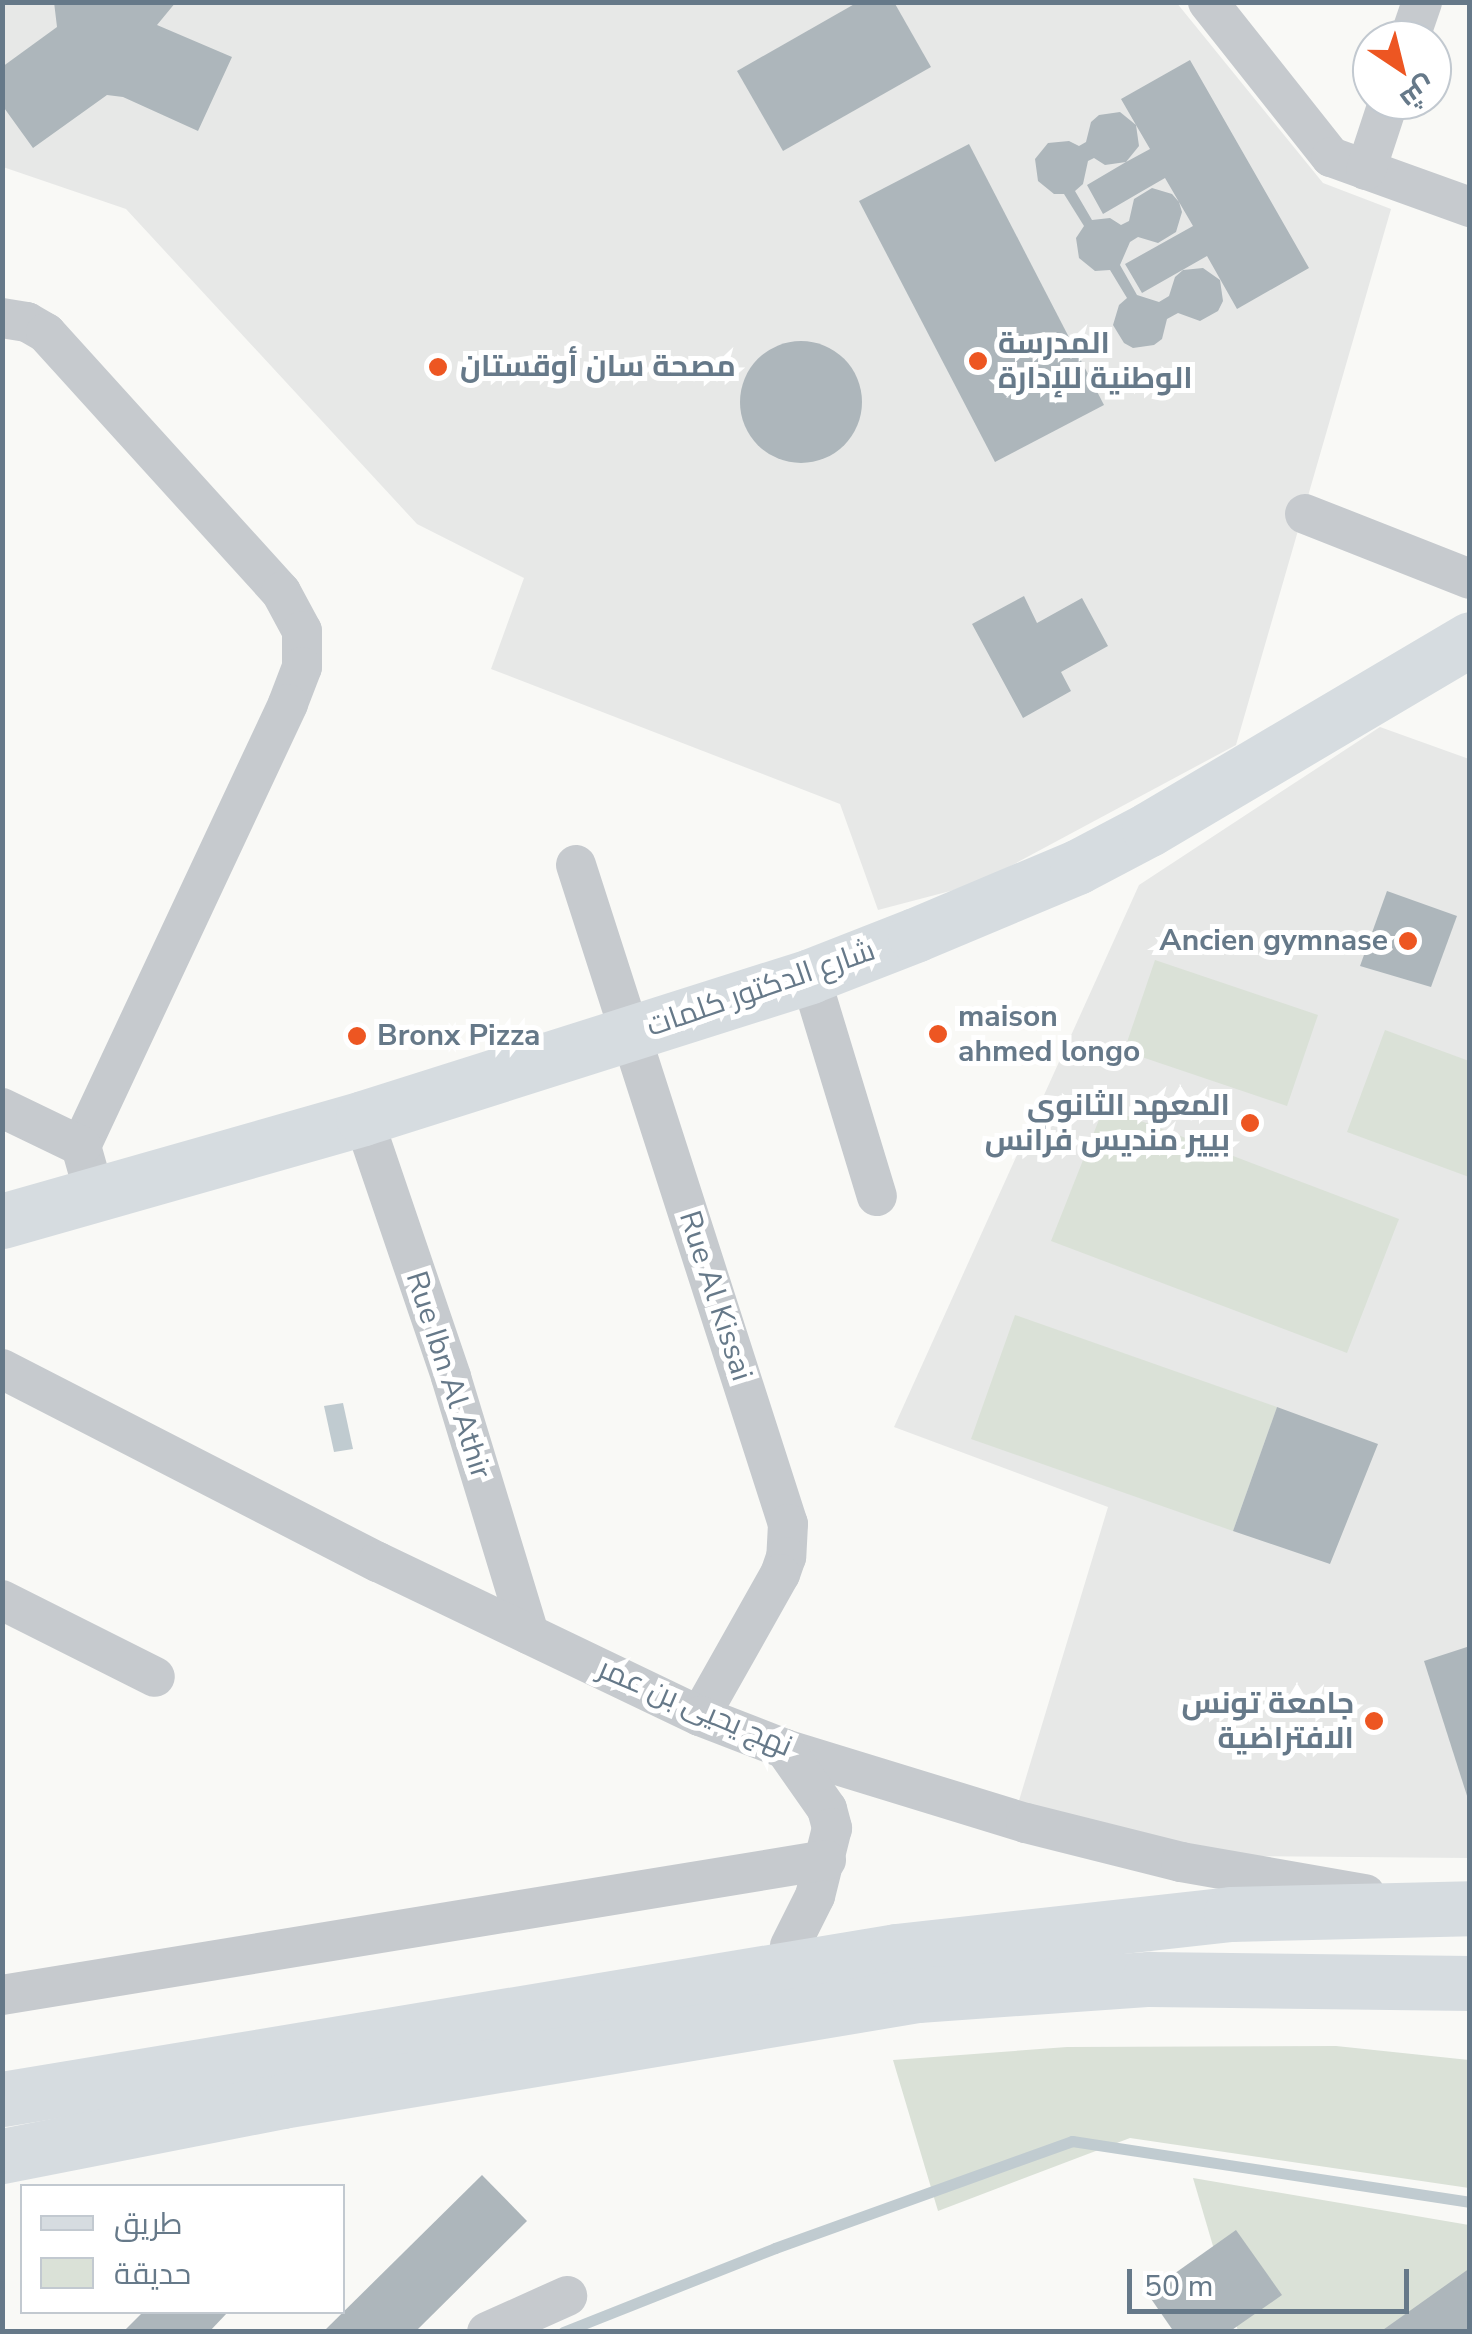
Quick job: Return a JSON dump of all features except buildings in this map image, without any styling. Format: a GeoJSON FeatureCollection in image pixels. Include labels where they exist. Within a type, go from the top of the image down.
{"type":"FeatureCollection","features":[{"type":"Feature","properties":{"kind":"main road","name":"شارع الدكتور كلمات"},"geometry":{"type":"LineString","coordinates":[[2,1220],[88,1169],[364,1118],[810,976],[1077,867],[1235,780],[1470,639]]}},
{"type":"Feature","properties":{"kind":"main road"},"geometry":{"type":"LineString","coordinates":[[2,2066],[315,2010],[790,1946],[1058,1923],[1454,1907]]}},
{"type":"Feature","properties":{"kind":"main road"},"geometry":{"type":"LineString","coordinates":[[2,2156],[281,2077],[896,1951],[1231,1914]]}},
{"type":"Feature","properties":{"kind":"main road"},"geometry":{"type":"LineString","coordinates":[[2,2186],[218,2152],[776,2038],[1104,1994],[1259,1978]]}},
{"type":"Feature","properties":{"kind":"main road"},"geometry":{"type":"LineString","coordinates":[[2,2099],[281,2077],[918,1994],[1072,1982],[1259,1978],[1470,1982]]}},
{"type":"Feature","properties":{"kind":"street"},"geometry":{"type":"LineString","coordinates":[[1208,2],[1331,158],[1470,207]]}},
{"type":"Feature","properties":{"kind":"street"},"geometry":{"type":"LineString","coordinates":[[1366,170],[1382,120]]}},
{"type":"Feature","properties":{"kind":"street"},"geometry":{"type":"LineString","coordinates":[[2,318],[27,322],[46,333],[281,592],[302,631],[302,667],[288,704],[88,1169],[2,1108]]}},
{"type":"Feature","properties":{"kind":"street"},"geometry":{"type":"LineString","coordinates":[[1305,514],[1470,579]]}},
{"type":"Feature","properties":{"kind":"street","name":"Rue Al Kissai"},"geometry":{"type":"LineString","coordinates":[[576,865],[788,1524],[786,1558],[780,1574],[700,1716]]}},
{"type":"Feature","properties":{"kind":"street"},"geometry":{"type":"LineString","coordinates":[[810,976],[877,1196]]}},
{"type":"Feature","properties":{"kind":"street","name":"Rue Ibn Al Athir"},"geometry":{"type":"LineString","coordinates":[[364,1118],[451,1377],[530,1634]]}},
{"type":"Feature","properties":{"kind":"street","name":"نهج يحيى بن عمر"},"geometry":{"type":"LineString","coordinates":[[2,1369],[200,1474],[700,1716],[785,1749],[958,1805],[1181,1862],[1454,1907]]}},
{"type":"Feature","properties":{"kind":"street"},"geometry":{"type":"LineString","coordinates":[[2,1600],[155,1678]]}},
{"type":"Feature","properties":{"kind":"street"},"geometry":{"type":"LineString","coordinates":[[785,1749],[828,1809],[832,1828],[815,1896],[790,1946]]}},
{"type":"Feature","properties":{"kind":"street"},"geometry":{"type":"LineString","coordinates":[[2,1995],[826,1860]]}},
{"type":"Feature","properties":{"kind":"street"},"geometry":{"type":"LineString","coordinates":[[486,2332],[567,2296]]}},
{"type":"Feature","properties":{"kind":"shaded area","name":"المدرسة الوطنية للإدارة"},"geometry":{"type":"Polygon","coordinates":[[[1176,2],[1323,183],[1391,209],[1236,745],[977,884],[878,910],[840,804],[491,669],[524,578],[417,524],[126,209],[3,167],[3,3],[1176,2]]]}},
{"type":"Feature","properties":{"kind":"shaded area","name":"المعهد الثانوي بيير منديس فرانس"},"geometry":{"type":"Polygon","coordinates":[[[1380,727],[1469,759],[1469,1858],[1235,1856],[1014,1817],[1108,1507],[894,1427],[1139,885],[1380,727]]]}},
{"type":"Feature","properties":{"kind":"shaded area"},"geometry":{"type":"Polygon","coordinates":[[[343,1403],[353,1449],[334,1452],[324,1406],[343,1403]]]}},
{"type":"Feature","properties":{"kind":"green space"},"geometry":{"type":"Polygon","coordinates":[[[1155,960],[1318,1015],[1287,1106],[1124,1051],[1155,960]]]}},
{"type":"Feature","properties":{"kind":"green space"},"geometry":{"type":"Polygon","coordinates":[[[1385,1030],[1469,1061],[1469,1177],[1347,1132],[1385,1030]]]}},
{"type":"Feature","properties":{"kind":"green space"},"geometry":{"type":"Polygon","coordinates":[[[1104,1107],[1399,1219],[1347,1353],[1051,1241],[1104,1107]]]}},
{"type":"Feature","properties":{"kind":"green space"},"geometry":{"type":"Polygon","coordinates":[[[1015,1315],[1277,1407],[1233,1531],[971,1439],[1015,1315]]]}},
{"type":"Feature","properties":{"kind":"green space"},"geometry":{"type":"Polygon","coordinates":[[[1336,2046],[1469,2060],[1469,2188],[1130,2138],[938,2211],[893,2060],[1067,2047],[1336,2046]]]}},
{"type":"Feature","properties":{"kind":"green space"},"geometry":{"type":"Polygon","coordinates":[[[1193,2178],[1469,2225],[1469,2331],[1238,2331],[1193,2178]]]}},
{"type":"Feature","properties":{"kind":"waterway"},"geometry":{"type":"LineString","coordinates":[[563,2332],[775,2248],[1072,2141],[1470,2202]]}},
{"type":"Feature","properties":{"kind":"place","name":"المدرسة الوطنية للإدارة"},"geometry":{"type":"Point","coordinates":[978,361]}},
{"type":"Feature","properties":{"kind":"place","name":"مصحة سان أوقستان"},"geometry":{"type":"Point","coordinates":[438,367]}},
{"type":"Feature","properties":{"kind":"place","name":"Ancien gymnase"},"geometry":{"type":"Point","coordinates":[1408,941]}},
{"type":"Feature","properties":{"kind":"place","name":"maison ahmed longo"},"geometry":{"type":"Point","coordinates":[938,1034]}},
{"type":"Feature","properties":{"kind":"place","name":"Bronx Pizza"},"geometry":{"type":"Point","coordinates":[357,1036]}},
{"type":"Feature","properties":{"kind":"place","name":"المعهد الثانوي بيير منديس فرانس"},"geometry":{"type":"Point","coordinates":[1250,1123]}},
{"type":"Feature","properties":{"kind":"place","name":"جامعة تونس الافتراضية"},"geometry":{"type":"Point","coordinates":[1374,1721]}}]}
